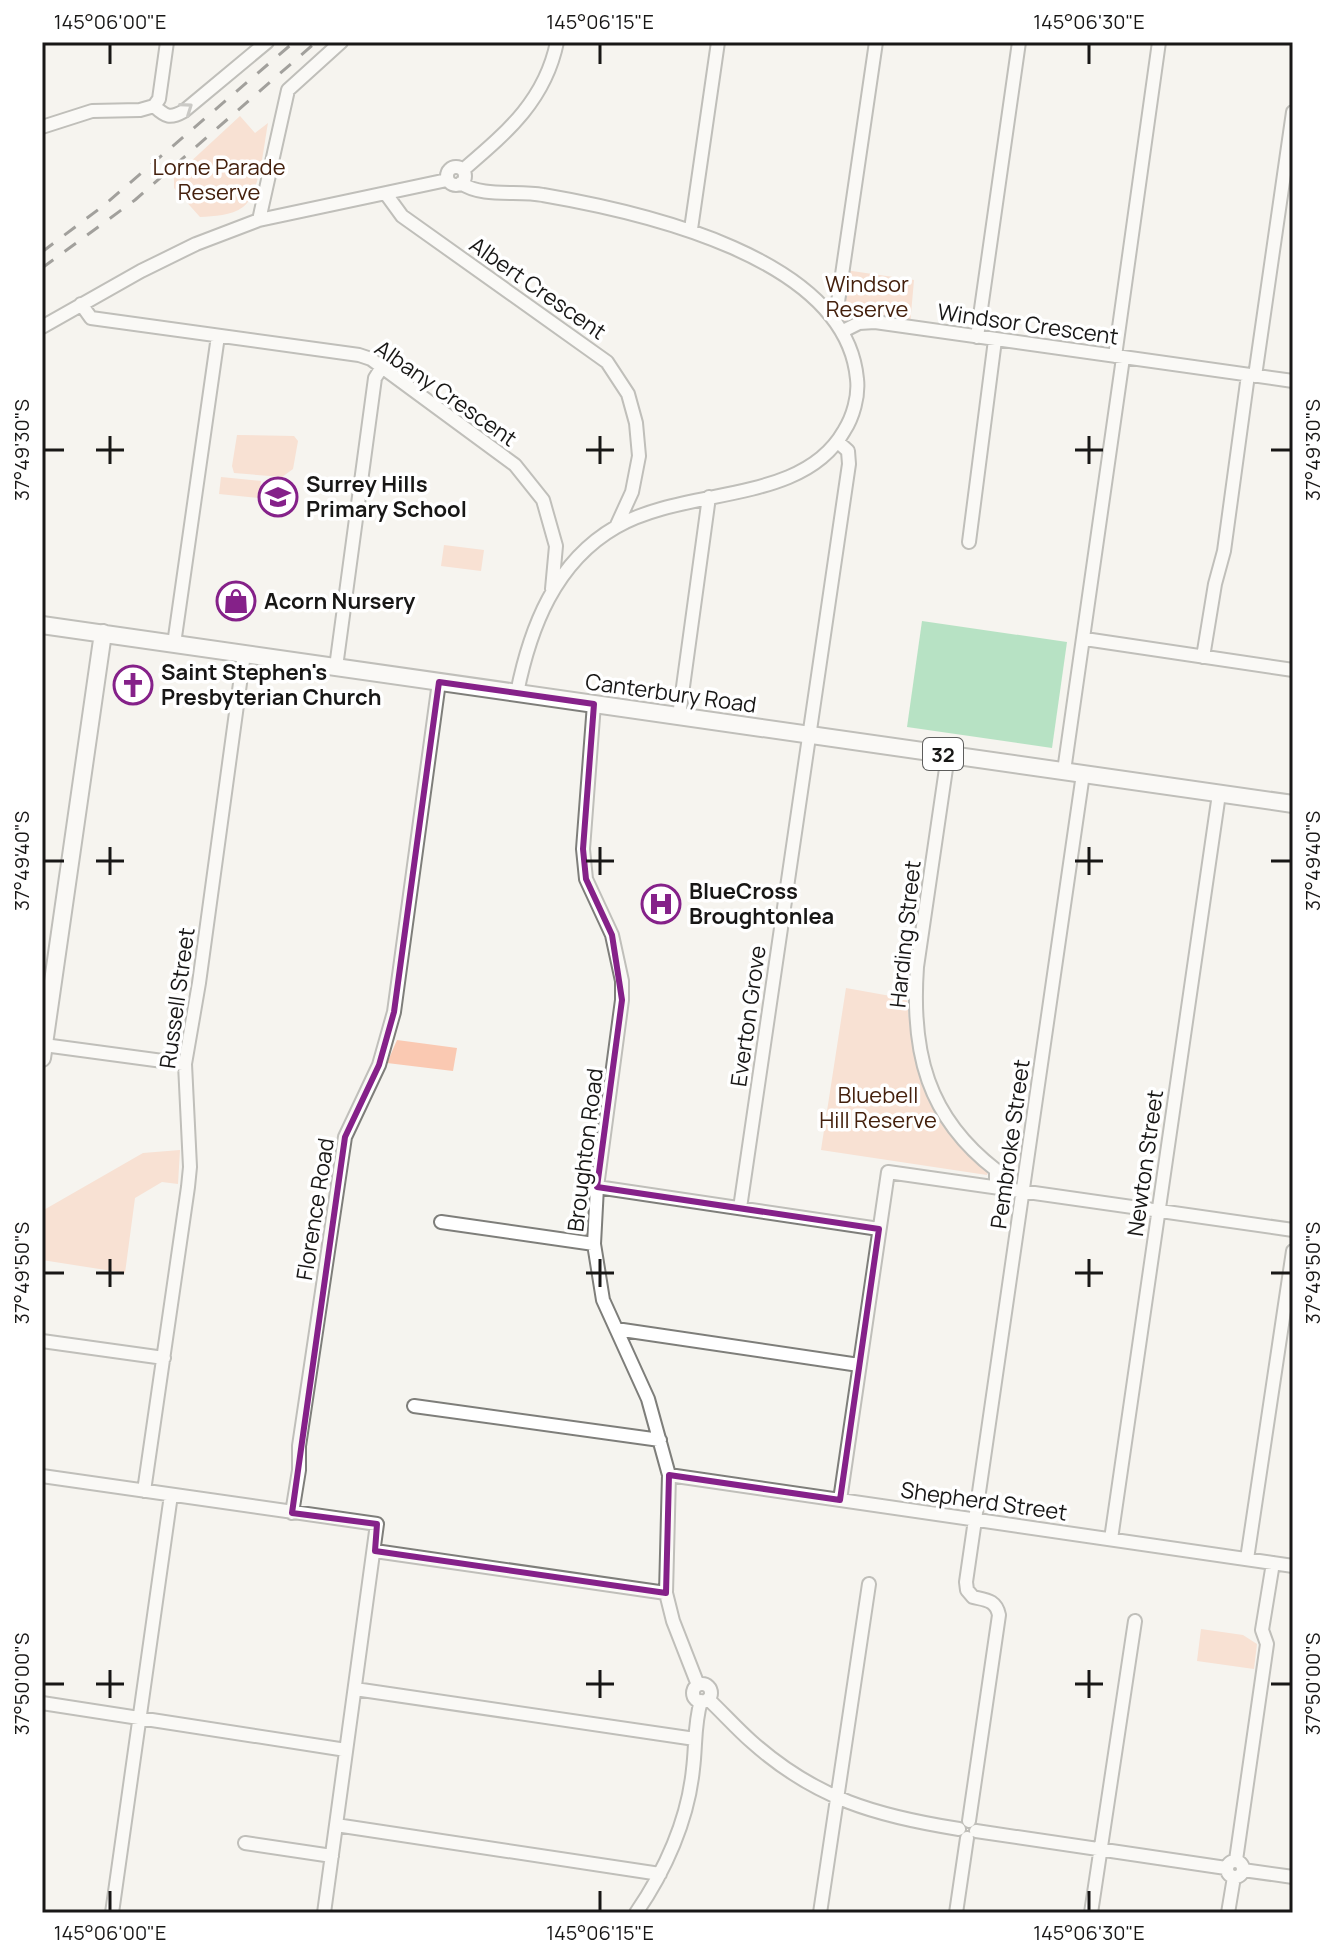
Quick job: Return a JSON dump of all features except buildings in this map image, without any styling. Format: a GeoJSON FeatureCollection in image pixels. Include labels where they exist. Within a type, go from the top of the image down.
{"type":"FeatureCollection","features":[{"type":"Feature","properties":{"kind":"main road","name":"Canterbury Road"},"geometry":{"type":"LineString","coordinates":[[42,625],[1293,804]]}},
{"type":"Feature","properties":{"kind":"main road"},"geometry":{"type":"LineString","coordinates":[[43,1051],[103,633]]}},
{"type":"Feature","properties":{"kind":"street"},"geometry":{"type":"LineString","coordinates":[[42,127],[92,111],[140,110],[154,106],[159,99],[167,42]]}},
{"type":"Feature","properties":{"kind":"street"},"geometry":{"type":"LineString","coordinates":[[154,106],[165,116],[172,117],[184,111],[267,42]]}},
{"type":"Feature","properties":{"kind":"street"},"geometry":{"type":"LineString","coordinates":[[259,220],[288,90],[341,42]]}},
{"type":"Feature","properties":{"kind":"street"},"geometry":{"type":"LineString","coordinates":[[462,176],[520,119],[542,86],[557,42]]}},
{"type":"Feature","properties":{"kind":"street"},"geometry":{"type":"LineString","coordinates":[[691,229],[718,42]]}},
{"type":"Feature","properties":{"kind":"street"},"geometry":{"type":"LineString","coordinates":[[832,316],[838,302],[876,42]]}},
{"type":"Feature","properties":{"kind":"street"},"geometry":{"type":"LineString","coordinates":[[977,337],[1019,42]]}},
{"type":"Feature","properties":{"kind":"street"},"geometry":{"type":"LineString","coordinates":[[1064,771],[1085,639],[1159,42]]}},
{"type":"Feature","properties":{"kind":"street"},"geometry":{"type":"LineString","coordinates":[[1203,657],[1215,584],[1224,551],[1293,112]]}},
{"type":"Feature","properties":{"kind":"street"},"geometry":{"type":"LineString","coordinates":[[42,327],[196,244],[259,220],[447,180],[449,170],[454,167],[470,189],[534,193],[610,206],[691,229],[741,251],[786,278],[832,316],[843,331],[855,359],[858,387],[851,420],[838,442],[815,466],[783,481],[649,512],[616,527],[578,558],[551,592],[526,652],[517,693]]}},
{"type":"Feature","properties":{"kind":"street","name":"Albert Crescent"},"geometry":{"type":"LineString","coordinates":[[386,194],[402,216],[607,362],[628,394],[636,423],[639,456],[632,492],[616,527]]}},
{"type":"Feature","properties":{"kind":"street","name":"Albany Crescent"},"geometry":{"type":"LineString","coordinates":[[81,304],[91,318],[359,355],[382,367],[515,465],[543,500],[556,546],[551,592]]}},
{"type":"Feature","properties":{"kind":"street","name":"Windsor Crescent"},"geometry":{"type":"LineString","coordinates":[[843,331],[859,323],[875,322],[1293,381]]}},
{"type":"Feature","properties":{"kind":"street"},"geometry":{"type":"LineString","coordinates":[[174,644],[218,336]]}},
{"type":"Feature","properties":{"kind":"street"},"geometry":{"type":"LineString","coordinates":[[969,542],[995,340]]}},
{"type":"Feature","properties":{"kind":"street"},"geometry":{"type":"LineString","coordinates":[[336,667],[375,378],[382,367]]}},
{"type":"Feature","properties":{"kind":"street","name":"Everton Grove"},"geometry":{"type":"LineString","coordinates":[[740,1208],[849,464],[848,451],[838,442]]}},
{"type":"Feature","properties":{"kind":"street"},"geometry":{"type":"LineString","coordinates":[[632,492],[649,512]]}},
{"type":"Feature","properties":{"kind":"street"},"geometry":{"type":"LineString","coordinates":[[679,716],[709,497]]}},
{"type":"Feature","properties":{"kind":"street"},"geometry":{"type":"LineString","coordinates":[[556,546],[578,558]]}},
{"type":"Feature","properties":{"kind":"street"},"geometry":{"type":"LineString","coordinates":[[1085,639],[1293,670]]}},
{"type":"Feature","properties":{"kind":"street","name":"Russell Street"},"geometry":{"type":"LineString","coordinates":[[144,1491],[190,1167],[185,1064],[244,654]]}},
{"type":"Feature","properties":{"kind":"street","name":"Florence Road"},"geometry":{"type":"LineString","coordinates":[[292,1513],[299,1470],[299,1446],[345,1137],[379,1065],[394,1012],[439,682]]}},
{"type":"Feature","properties":{"kind":"street","name":"Broughton Road"},"geometry":{"type":"LineString","coordinates":[[594,704],[583,849],[586,879],[614,942],[622,981],[597,1187],[594,1244],[603,1300],[648,1399],[669,1475],[666,1593],[673,1621],[698,1685],[703,1684],[709,1689],[704,1700]]}},
{"type":"Feature","properties":{"kind":"street","name":"Harding Street"},"geometry":{"type":"LineString","coordinates":[[948,755],[917,967],[914,1000],[916,1033],[923,1067],[936,1101],[960,1137],[996,1170],[996,1187]]}},
{"type":"Feature","properties":{"kind":"street","name":"Pembroke Street"},"geometry":{"type":"LineString","coordinates":[[968,1830],[999,1615],[998,1607],[991,1600],[973,1597],[967,1590],[966,1582],[1083,774]]}},
{"type":"Feature","properties":{"kind":"street","name":"Newton Street"},"geometry":{"type":"LineString","coordinates":[[1111,1539],[1219,794]]}},
{"type":"Feature","properties":{"kind":"street"},"geometry":{"type":"LineString","coordinates":[[43,1051],[185,1064]]}},
{"type":"Feature","properties":{"kind":"street"},"geometry":{"type":"LineString","coordinates":[[840,1500],[888,1172],[1293,1230]]}},
{"type":"Feature","properties":{"kind":"street"},"geometry":{"type":"LineString","coordinates":[[597,1187],[879,1229]]}},
{"type":"Feature","properties":{"kind":"street"},"geometry":{"type":"LineString","coordinates":[[441,1222],[594,1244]]}},
{"type":"Feature","properties":{"kind":"street"},"geometry":{"type":"LineString","coordinates":[[1247,1559],[1293,1251]]}},
{"type":"Feature","properties":{"kind":"street"},"geometry":{"type":"LineString","coordinates":[[616,1329],[859,1365]]}},
{"type":"Feature","properties":{"kind":"street"},"geometry":{"type":"LineString","coordinates":[[42,1341],[164,1358]]}},
{"type":"Feature","properties":{"kind":"street"},"geometry":{"type":"LineString","coordinates":[[414,1406],[660,1440]]}},
{"type":"Feature","properties":{"kind":"street","name":"Shepherd Street"},"geometry":{"type":"LineString","coordinates":[[669,1475],[1293,1566]]}},
{"type":"Feature","properties":{"kind":"street"},"geometry":{"type":"LineString","coordinates":[[42,1476],[377,1524],[324,1913]]}},
{"type":"Feature","properties":{"kind":"street"},"geometry":{"type":"LineString","coordinates":[[112,1913],[171,1495]]}},
{"type":"Feature","properties":{"kind":"street"},"geometry":{"type":"LineString","coordinates":[[375,1551],[666,1593]]}},
{"type":"Feature","properties":{"kind":"street"},"geometry":{"type":"LineString","coordinates":[[1228,1913],[1267,1644],[1262,1630],[1273,1563]]}},
{"type":"Feature","properties":{"kind":"street"},"geometry":{"type":"LineString","coordinates":[[820,1913],[869,1584]]}},
{"type":"Feature","properties":{"kind":"street"},"geometry":{"type":"LineString","coordinates":[[1091,1913],[1135,1621]]}},
{"type":"Feature","properties":{"kind":"street"},"geometry":{"type":"LineString","coordinates":[[355,1689],[695,1739]]}},
{"type":"Feature","properties":{"kind":"street"},"geometry":{"type":"LineString","coordinates":[[636,1913],[660,1874],[687,1807],[694,1769],[696,1717],[704,1700],[782,1766],[819,1790],[872,1812],[968,1830],[1293,1877]]}},
{"type":"Feature","properties":{"kind":"street"},"geometry":{"type":"LineString","coordinates":[[42,1703],[346,1750]]}},
{"type":"Feature","properties":{"kind":"street"},"geometry":{"type":"LineString","coordinates":[[336,1825],[660,1874]]}},
{"type":"Feature","properties":{"kind":"street"},"geometry":{"type":"LineString","coordinates":[[956,1913],[968,1830]]}},
{"type":"Feature","properties":{"kind":"street"},"geometry":{"type":"LineString","coordinates":[[245,1843],[332,1856]]}},
{"type":"Feature","properties":{"kind":"highlighted area"},"geometry":{"type":"Polygon","coordinates":[[[439,682],[594,704],[583,849],[586,879],[612,935],[622,1000],[597,1187],[879,1229],[840,1500],[669,1475],[666,1593],[375,1551],[377,1524],[292,1513],[345,1137],[379,1065],[394,1012],[439,682]]]}},
{"type":"Feature","properties":{"kind":"green space","name":"Lorne Parade Reserve"},"geometry":{"type":"Polygon","coordinates":[[[240,116],[255,133],[268,123],[254,192],[238,210],[200,217],[174,188],[174,177],[240,116]]]}},
{"type":"Feature","properties":{"kind":"green space","name":"Windsor Reserve"},"geometry":{"type":"Polygon","coordinates":[[[845,270],[914,280],[910,325],[843,329],[834,316],[845,270]]]}},
{"type":"Feature","properties":{"kind":"green space"},"geometry":{"type":"Polygon","coordinates":[[[237,435],[294,436],[298,441],[293,469],[282,477],[234,473],[232,466],[237,435]]]}},
{"type":"Feature","properties":{"kind":"green space"},"geometry":{"type":"Polygon","coordinates":[[[221,477],[261,481],[259,498],[219,494],[221,477]]]}},
{"type":"Feature","properties":{"kind":"green space"},"geometry":{"type":"Polygon","coordinates":[[[444,545],[484,550],[481,571],[441,566],[444,545]]]}},
{"type":"Feature","properties":{"kind":"green space","name":"Bluebell Hill Reserve"},"geometry":{"type":"Polygon","coordinates":[[[846,988],[907,999],[913,1050],[928,1098],[950,1134],[988,1172],[987,1175],[821,1150],[846,988]]]}},
{"type":"Feature","properties":{"kind":"green space"},"geometry":{"type":"Polygon","coordinates":[[[397,1040],[457,1048],[453,1071],[387,1063],[397,1040]]]}},
{"type":"Feature","properties":{"kind":"green space"},"geometry":{"type":"Polygon","coordinates":[[[180,1150],[178,1184],[162,1182],[135,1198],[125,1273],[42,1260],[42,1211],[143,1153],[180,1150]]]}},
{"type":"Feature","properties":{"kind":"green space"},"geometry":{"type":"Polygon","coordinates":[[[1201,1629],[1243,1635],[1257,1644],[1254,1669],[1197,1661],[1201,1629]]]}},
{"type":"Feature","properties":{"kind":"shaded area"},"geometry":{"type":"Polygon","coordinates":[[[922,621],[1067,642],[1052,748],[907,727],[922,621]]]}},
{"type":"Feature","properties":{"kind":"railway"},"geometry":{"type":"LineString","coordinates":[[42,252],[103,206],[294,42]]}},
{"type":"Feature","properties":{"kind":"railway"},"geometry":{"type":"LineString","coordinates":[[42,268],[135,200],[316,42]]}},
{"type":"Feature","properties":{"kind":"place","name":"Surrey Hills Primary School"},"geometry":{"type":"Point","coordinates":[278,497]}},
{"type":"Feature","properties":{"kind":"place","name":"Acorn Nursery"},"geometry":{"type":"Point","coordinates":[236,601]}},
{"type":"Feature","properties":{"kind":"place","name":"Saint Stephen's Presbyterian Church"},"geometry":{"type":"Point","coordinates":[133,685]}},
{"type":"Feature","properties":{"kind":"place","name":"BlueCross Broughtonlea"},"geometry":{"type":"Point","coordinates":[661,904]}}]}
